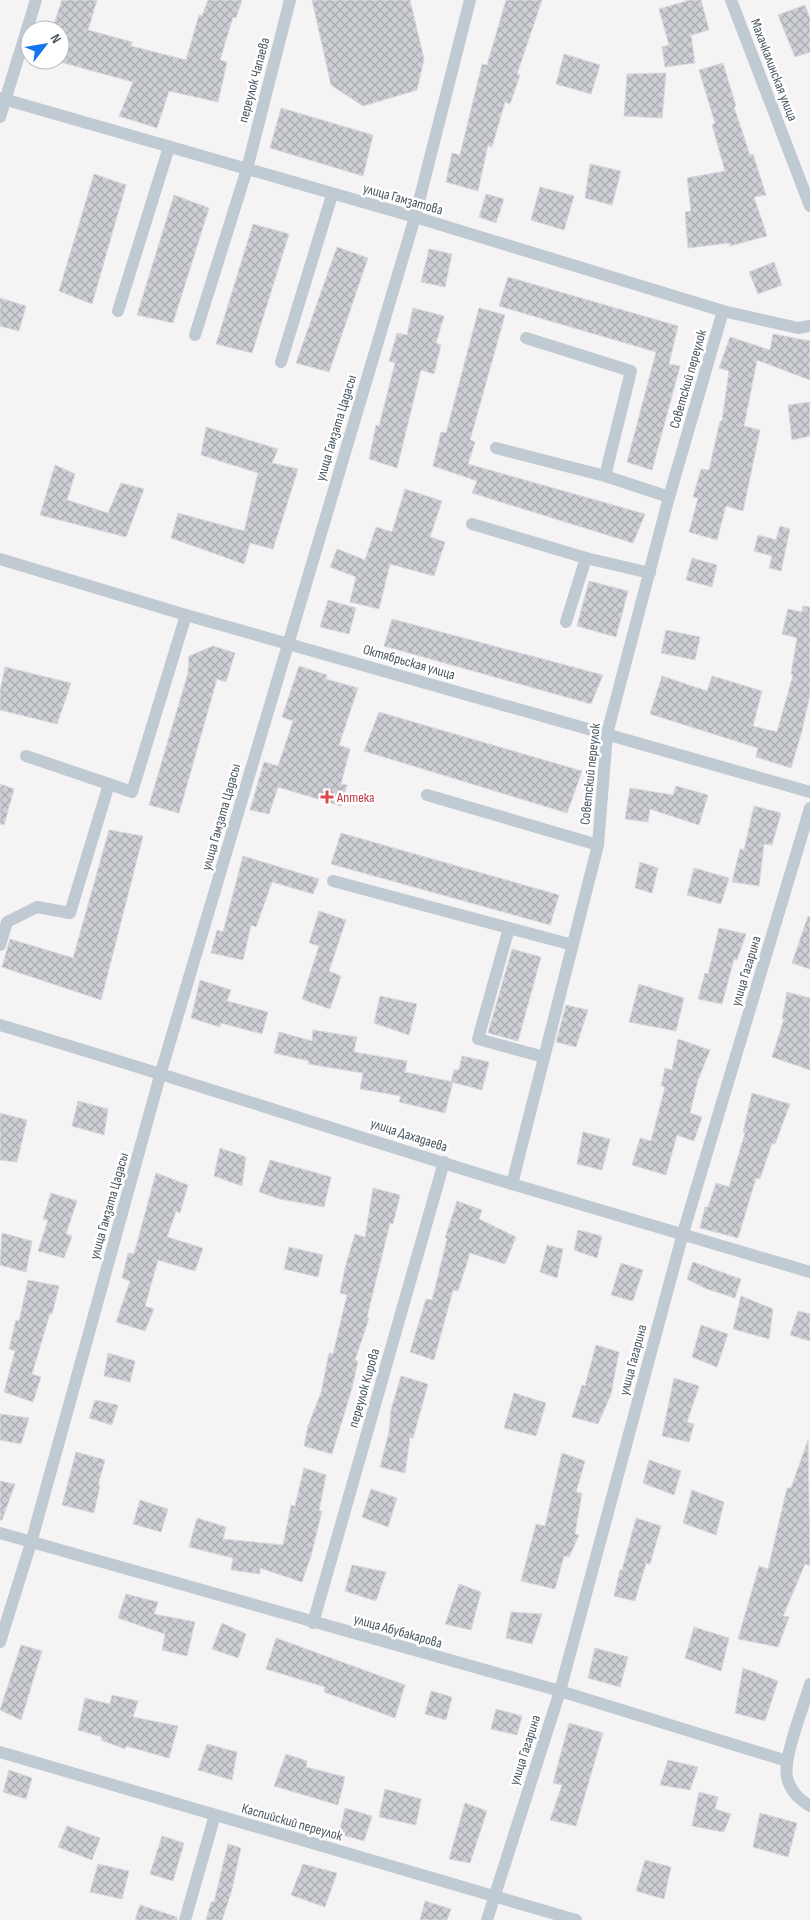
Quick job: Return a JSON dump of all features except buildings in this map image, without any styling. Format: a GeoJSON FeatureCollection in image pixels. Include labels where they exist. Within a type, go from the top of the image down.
{"type":"FeatureCollection","features":[{"type":"Feature","properties":{"kind":"street"},"geometry":{"type":"LineString","coordinates":[[0,117],[3,99],[36,0]]}},
{"type":"Feature","properties":{"kind":"street","name":"переулок Чапаева"},"geometry":{"type":"LineString","coordinates":[[195,335],[246,168],[290,0]]}},
{"type":"Feature","properties":{"kind":"street","name":"улица Гамзата Цадасы"},"geometry":{"type":"LineString","coordinates":[[0,1642],[31,1543],[161,1072],[415,217],[470,0]]}},
{"type":"Feature","properties":{"kind":"street","name":"Махачкалинская улица"},"geometry":{"type":"LineString","coordinates":[[731,0],[810,205]]}},
{"type":"Feature","properties":{"kind":"street","name":"улица Гамзатова"},"geometry":{"type":"LineString","coordinates":[[3,99],[415,217],[723,311],[804,327]]}},
{"type":"Feature","properties":{"kind":"street"},"geometry":{"type":"LineString","coordinates":[[118,311],[169,147]]}},
{"type":"Feature","properties":{"kind":"street"},"geometry":{"type":"LineString","coordinates":[[282,362],[332,194]]}},
{"type":"Feature","properties":{"kind":"street","name":"Советский переулок"},"geometry":{"type":"LineString","coordinates":[[512,1184],[598,845],[607,734],[670,497],[723,311]]}},
{"type":"Feature","properties":{"kind":"street"},"geometry":{"type":"LineString","coordinates":[[526,338],[632,371],[605,476]]}},
{"type":"Feature","properties":{"kind":"street"},"geometry":{"type":"LineString","coordinates":[[496,448],[605,476],[670,497]]}},
{"type":"Feature","properties":{"kind":"street"},"geometry":{"type":"LineString","coordinates":[[472,524],[586,558],[650,573]]}},
{"type":"Feature","properties":{"kind":"street"},"geometry":{"type":"LineString","coordinates":[[566,622],[586,558]]}},
{"type":"Feature","properties":{"kind":"street","name":"Октябрьская улица"},"geometry":{"type":"LineString","coordinates":[[0,559],[186,615],[810,792]]}},
{"type":"Feature","properties":{"kind":"street"},"geometry":{"type":"LineString","coordinates":[[26,756],[132,792],[186,615]]}},
{"type":"Feature","properties":{"kind":"street"},"geometry":{"type":"LineString","coordinates":[[0,945],[7,922],[37,907],[70,914],[109,784]]}},
{"type":"Feature","properties":{"kind":"street"},"geometry":{"type":"LineString","coordinates":[[427,796],[598,845]]}},
{"type":"Feature","properties":{"kind":"street","name":"улица Гагарина"},"geometry":{"type":"LineString","coordinates":[[487,1920],[560,1691],[683,1233],[810,808]]}},
{"type":"Feature","properties":{"kind":"street"},"geometry":{"type":"LineString","coordinates":[[333,881],[573,945]]}},
{"type":"Feature","properties":{"kind":"street"},"geometry":{"type":"LineString","coordinates":[[508,928],[478,1039],[544,1057]]}},
{"type":"Feature","properties":{"kind":"street","name":"улица Дахадаева"},"geometry":{"type":"LineString","coordinates":[[0,1025],[161,1072],[512,1184],[810,1272]]}},
{"type":"Feature","properties":{"kind":"street","name":"переулок Кирова"},"geometry":{"type":"LineString","coordinates":[[313,1622],[444,1162]]}},
{"type":"Feature","properties":{"kind":"street","name":"улица Абубакарова"},"geometry":{"type":"LineString","coordinates":[[0,1533],[560,1691],[787,1761]]}},
{"type":"Feature","properties":{"kind":"street"},"geometry":{"type":"LineString","coordinates":[[810,1684],[787,1761],[787,1778],[796,1797],[810,1806]]}},
{"type":"Feature","properties":{"kind":"street","name":"Каспийский переулок"},"geometry":{"type":"LineString","coordinates":[[0,1752],[576,1920]]}},
{"type":"Feature","properties":{"kind":"street"},"geometry":{"type":"LineString","coordinates":[[185,1920],[216,1815]]}},
{"type":"Feature","properties":{"kind":"place","name":"Аптека"},"geometry":{"type":"Point","coordinates":[327,797]}}]}
